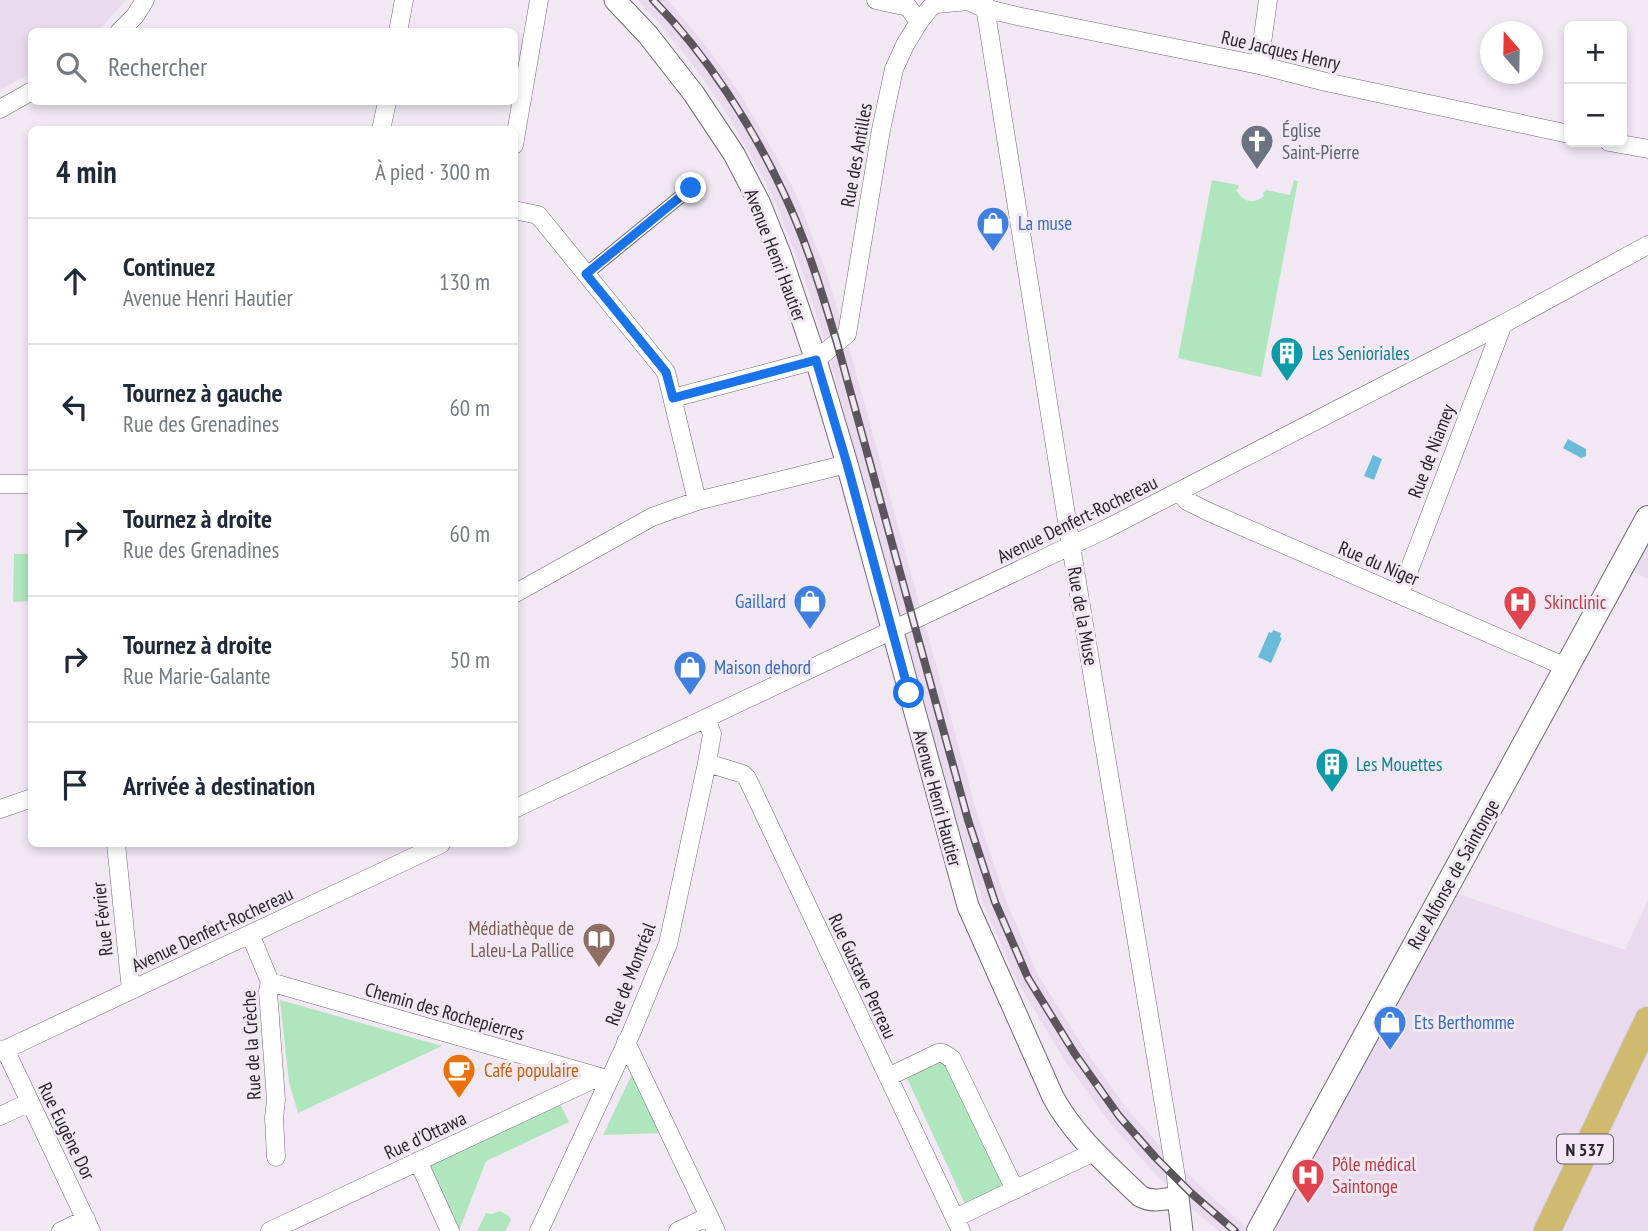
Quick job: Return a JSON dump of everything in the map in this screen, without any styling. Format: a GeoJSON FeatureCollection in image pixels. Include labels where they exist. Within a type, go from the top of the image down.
{"type":"FeatureCollection","features":[{"type":"Feature","properties":{"kind":"main road","name":"Rue Alfonse de Saintonge"},"geometry":{"type":"LineString","coordinates":[[1259,1231],[1648,518]]}},
{"type":"Feature","properties":{"kind":"main road","name":"N 537"},"geometry":{"type":"LineString","coordinates":[[1547,1231],[1648,1020]]}},
{"type":"Feature","properties":{"kind":"street"},"geometry":{"type":"LineString","coordinates":[[123,28],[145,0]]}},
{"type":"Feature","properties":{"kind":"street"},"geometry":{"type":"LineString","coordinates":[[399,28],[404,0]]}},
{"type":"Feature","properties":{"kind":"street"},"geometry":{"type":"LineString","coordinates":[[517,126],[539,0]]}},
{"type":"Feature","properties":{"kind":"street","name":"Avenue Henri Hautier"},"geometry":{"type":"LineString","coordinates":[[615,0],[648,35],[695,94],[734,155],[760,204],[780,254],[847,464],[968,906],[1053,1097],[1094,1152],[1140,1196],[1154,1200],[1178,1197]]}},
{"type":"Feature","properties":{"kind":"street"},"geometry":{"type":"LineString","coordinates":[[876,0],[908,7],[919,22]]}},
{"type":"Feature","properties":{"kind":"street"},"geometry":{"type":"LineString","coordinates":[[1259,65],[1268,0]]}},
{"type":"Feature","properties":{"kind":"street","name":"Rue des Antilles"},"geometry":{"type":"LineString","coordinates":[[816,360],[847,334],[881,130],[894,69],[905,45],[919,22],[936,4],[968,1],[984,4]]}},
{"type":"Feature","properties":{"kind":"street","name":"Rue Jacques Henry"},"geometry":{"type":"LineString","coordinates":[[984,4],[1017,16],[1259,65],[1564,133]]}},
{"type":"Feature","properties":{"kind":"street","name":"Rue de la Muse"},"geometry":{"type":"LineString","coordinates":[[984,4],[1174,1163],[1182,1231]]}},
{"type":"Feature","properties":{"kind":"street"},"geometry":{"type":"LineString","coordinates":[[0,109],[28,93]]}},
{"type":"Feature","properties":{"kind":"street"},"geometry":{"type":"LineString","coordinates":[[382,126],[386,105]]}},
{"type":"Feature","properties":{"kind":"street"},"geometry":{"type":"LineString","coordinates":[[1627,145],[1648,149]]}},
{"type":"Feature","properties":{"kind":"street"},"geometry":{"type":"LineString","coordinates":[[586,274],[691,188]]}},
{"type":"Feature","properties":{"kind":"street"},"geometry":{"type":"LineString","coordinates":[[518,211],[538,215],[666,372],[697,501]]}},
{"type":"Feature","properties":{"kind":"street","name":"Avenue Denfert-Rochereau"},"geometry":{"type":"LineString","coordinates":[[518,807],[1071,547],[1648,246]]}},
{"type":"Feature","properties":{"kind":"street","name":"Rue de Niamey"},"geometry":{"type":"LineString","coordinates":[[1400,594],[1503,324]]}},
{"type":"Feature","properties":{"kind":"street"},"geometry":{"type":"LineString","coordinates":[[673,398],[816,360]]}},
{"type":"Feature","properties":{"kind":"street"},"geometry":{"type":"LineString","coordinates":[[518,592],[652,517],[697,501],[847,464]]}},
{"type":"Feature","properties":{"kind":"street"},"geometry":{"type":"LineString","coordinates":[[0,484],[28,484]]}},
{"type":"Feature","properties":{"kind":"street","name":"Rue du Niger"},"geometry":{"type":"LineString","coordinates":[[1180,492],[1187,501],[1209,512],[1566,667]]}},
{"type":"Feature","properties":{"kind":"street","name":"Rue de Montréal"},"geometry":{"type":"LineString","coordinates":[[539,1231],[603,1078],[626,1042],[668,944],[712,734],[706,718]]}},
{"type":"Feature","properties":{"kind":"street","name":"Rue Gustave Perreau"},"geometry":{"type":"LineString","coordinates":[[707,763],[743,774],[747,778],[958,1225]]}},
{"type":"Feature","properties":{"kind":"street"},"geometry":{"type":"LineString","coordinates":[[0,809],[28,799]]}},
{"type":"Feature","properties":{"kind":"street","name":"Rue Février"},"geometry":{"type":"LineString","coordinates":[[116,847],[131,990]]}},
{"type":"Feature","properties":{"kind":"street","name":"Avenue Denfert-Rochereau"},"geometry":{"type":"LineString","coordinates":[[2,1050],[435,847]]}},
{"type":"Feature","properties":{"kind":"street","name":"Rue de la Crèche"},"geometry":{"type":"LineString","coordinates":[[250,934],[270,982],[268,991],[276,1100],[276,1157]]}},
{"type":"Feature","properties":{"kind":"street","name":"Chemin des Rochepierres"},"geometry":{"type":"LineString","coordinates":[[270,982],[603,1078]]}},
{"type":"Feature","properties":{"kind":"street"},"geometry":{"type":"LineString","coordinates":[[626,1042],[712,1224],[678,1231]]}},
{"type":"Feature","properties":{"kind":"street","name":"Rue Eugène Dor"},"geometry":{"type":"LineString","coordinates":[[2,1050],[89,1225]]}},
{"type":"Feature","properties":{"kind":"street"},"geometry":{"type":"LineString","coordinates":[[888,1077],[938,1053],[952,1059],[1015,1190]]}},
{"type":"Feature","properties":{"kind":"street","name":"Rue d'Ottawa"},"geometry":{"type":"LineString","coordinates":[[270,1231],[603,1078]]}},
{"type":"Feature","properties":{"kind":"street"},"geometry":{"type":"LineString","coordinates":[[0,1116],[30,1102]]}},
{"type":"Feature","properties":{"kind":"street"},"geometry":{"type":"LineString","coordinates":[[958,1225],[1015,1190],[1094,1152]]}},
{"type":"Feature","properties":{"kind":"street"},"geometry":{"type":"LineString","coordinates":[[418,1161],[450,1231]]}},
{"type":"Feature","properties":{"kind":"street"},"geometry":{"type":"LineString","coordinates":[[61,1231],[89,1225]]}},
{"type":"Feature","properties":{"kind":"shaded area"},"geometry":{"type":"Polygon","coordinates":[[[0,0],[126,0],[101,28],[28,28],[28,75],[0,90],[0,0]]]}},
{"type":"Feature","properties":{"kind":"shaded area"},"geometry":{"type":"Polygon","coordinates":[[[637,0],[668,0],[707,47],[739,92],[795,192],[824,266],[847,340],[978,817],[1005,898],[1037,973],[1084,1048],[1127,1109],[1198,1184],[1250,1231],[1219,1231],[1182,1201],[1147,1165],[1110,1123],[1065,1061],[1018,983],[984,906],[957,823],[826,346],[803,274],[775,201],[721,104],[689,60],[637,0]]]}},
{"type":"Feature","properties":{"kind":"shaded area"},"geometry":{"type":"Polygon","coordinates":[[[1648,545],[1648,579],[1634,572],[1648,545]]]}},
{"type":"Feature","properties":{"kind":"shaded area"},"geometry":{"type":"Polygon","coordinates":[[[1458,894],[1625,950],[1648,900],[1648,1231],[1268,1231],[1458,894]]]}},
{"type":"Feature","properties":{"kind":"green space"},"geometry":{"type":"Polygon","coordinates":[[[1212,180],[1238,185],[1236,190],[1239,194],[1245,200],[1252,201],[1264,196],[1266,190],[1290,195],[1294,180],[1298,181],[1261,377],[1178,358],[1212,180]]]}},
{"type":"Feature","properties":{"kind":"green space"},"geometry":{"type":"Polygon","coordinates":[[[14,554],[28,554],[28,601],[13,602],[14,554]]]}},
{"type":"Feature","properties":{"kind":"green space"},"geometry":{"type":"Polygon","coordinates":[[[280,1000],[442,1046],[298,1113],[289,1082],[280,1000]]]}},
{"type":"Feature","properties":{"kind":"green space"},"geometry":{"type":"Polygon","coordinates":[[[942,1061],[949,1063],[1005,1179],[1002,1186],[965,1204],[906,1076],[942,1061]]]}},
{"type":"Feature","properties":{"kind":"green space"},"geometry":{"type":"Polygon","coordinates":[[[632,1074],[661,1133],[603,1135],[632,1074]]]}},
{"type":"Feature","properties":{"kind":"green space"},"geometry":{"type":"Polygon","coordinates":[[[560,1104],[569,1122],[486,1161],[459,1231],[428,1166],[560,1104]]]}},
{"type":"Feature","properties":{"kind":"green space"},"geometry":{"type":"Polygon","coordinates":[[[500,1211],[511,1220],[505,1231],[477,1231],[486,1213],[500,1211]]]}},
{"type":"Feature","properties":{"kind":"water"},"geometry":{"type":"Polygon","coordinates":[[[1568,439],[1586,449],[1586,456],[1581,458],[1563,448],[1568,439]]]}},
{"type":"Feature","properties":{"kind":"water"},"geometry":{"type":"Polygon","coordinates":[[[1373,455],[1382,459],[1374,480],[1364,476],[1373,455]]]}},
{"type":"Feature","properties":{"kind":"water"},"geometry":{"type":"Polygon","coordinates":[[[1273,630],[1281,633],[1282,638],[1271,663],[1258,657],[1269,632],[1272,633],[1273,630]]]}},
{"type":"Feature","properties":{"kind":"railway"},"geometry":{"type":"LineString","coordinates":[[653,0],[692,44],[743,118],[772,170],[800,232],[837,343],[968,820],[995,902],[1028,978],[1075,1054],[1119,1116],[1190,1192],[1235,1231]]}},
{"type":"Feature","properties":{"kind":"place","name":"Église Saint-Pierre"},"geometry":{"type":"Point","coordinates":[1257,171]}},
{"type":"Feature","properties":{"kind":"place","name":"La muse"},"geometry":{"type":"Point","coordinates":[993,253]}},
{"type":"Feature","properties":{"kind":"place","name":"Les Senioriales"},"geometry":{"type":"Point","coordinates":[1287,383]}},
{"type":"Feature","properties":{"kind":"place","name":"Gaillard"},"geometry":{"type":"Point","coordinates":[810,631]}},
{"type":"Feature","properties":{"kind":"place","name":"Skinclinic"},"geometry":{"type":"Point","coordinates":[1520,632]}},
{"type":"Feature","properties":{"kind":"place","name":"Maison dehord"},"geometry":{"type":"Point","coordinates":[690,697]}},
{"type":"Feature","properties":{"kind":"place","name":"Les Mouettes"},"geometry":{"type":"Point","coordinates":[1332,794]}},
{"type":"Feature","properties":{"kind":"place","name":"Médiathèque de Laleu-La Pallice"},"geometry":{"type":"Point","coordinates":[599,969]}},
{"type":"Feature","properties":{"kind":"place","name":"Ets Berthomme"},"geometry":{"type":"Point","coordinates":[1390,1052]}},
{"type":"Feature","properties":{"kind":"place","name":"Café populaire"},"geometry":{"type":"Point","coordinates":[459,1100]}},
{"type":"Feature","properties":{"kind":"place","name":"Pôle médical Saintonge"},"geometry":{"type":"Point","coordinates":[1308,1205]}},
{"type":"Feature","properties":{"kind":"route"},"geometry":{"type":"LineString","coordinates":[[691,188],[586,274],[666,372],[673,398],[816,360],[909,693]]}}]}
